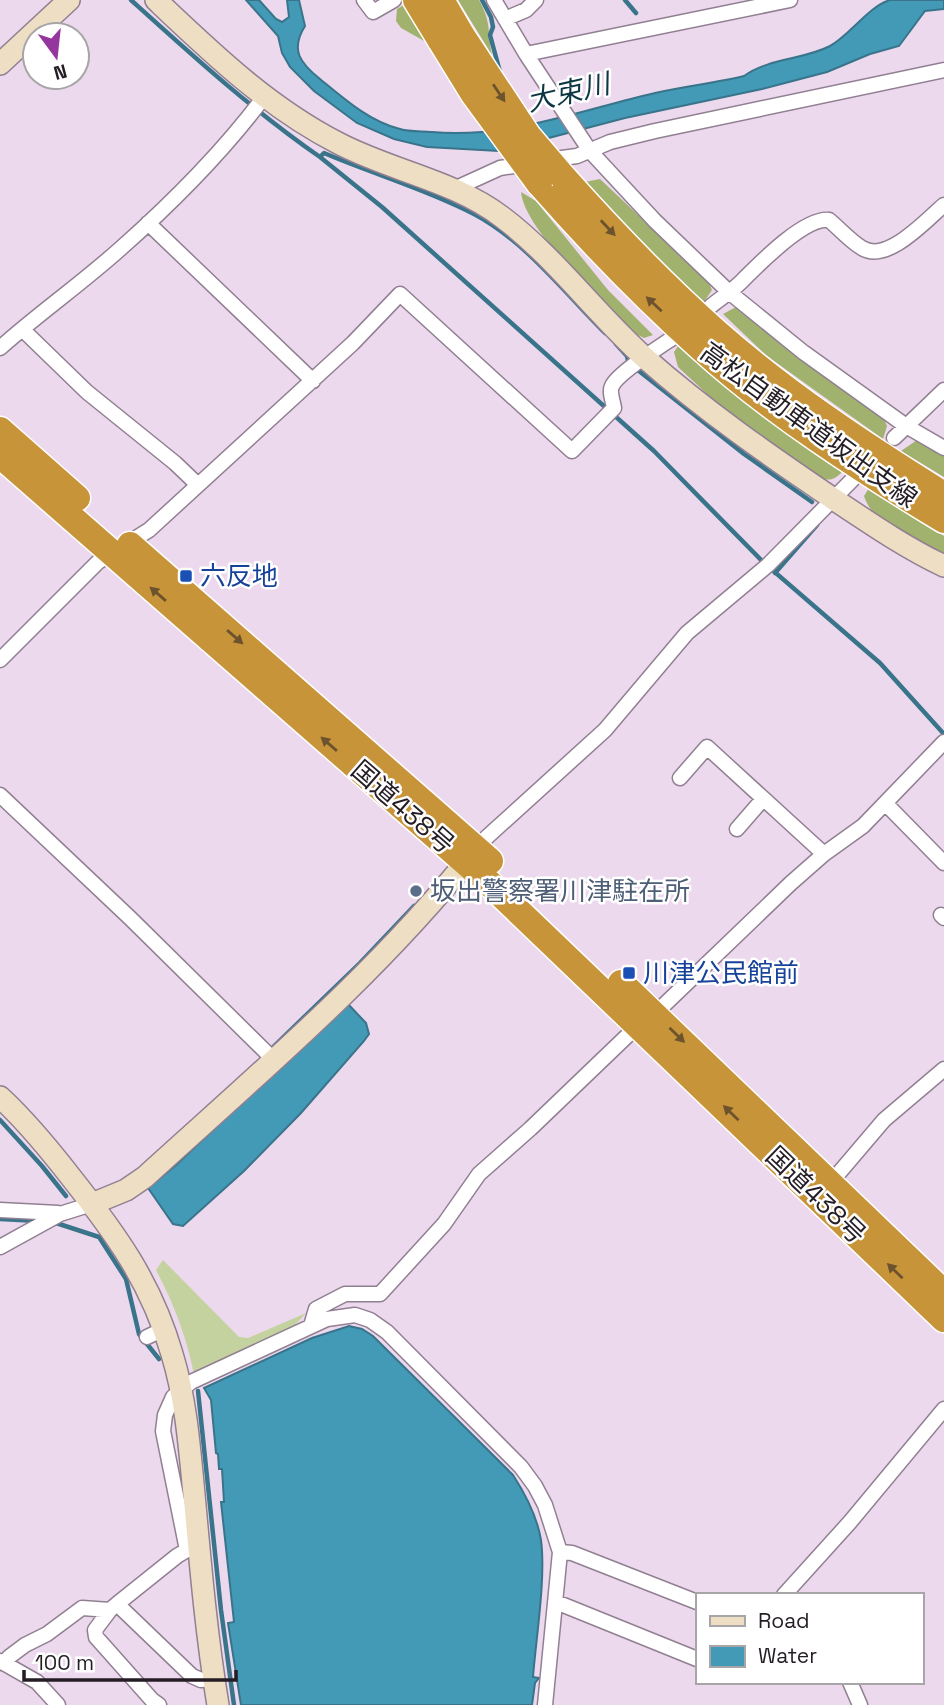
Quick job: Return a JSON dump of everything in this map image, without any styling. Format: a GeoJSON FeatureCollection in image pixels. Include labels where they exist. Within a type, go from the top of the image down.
{"type":"FeatureCollection","features":[{"type":"Feature","properties":{"kind":"highway","name":"高松自動車道坂出支線"},"geometry":{"type":"LineString","coordinates":[[416,0],[452,38]]}},
{"type":"Feature","properties":{"kind":"highway","name":"高松自動車道坂出支線"},"geometry":{"type":"LineString","coordinates":[[442,0],[452,38],[472,93],[551,180],[717,333],[784,387],[944,495]]}},
{"type":"Feature","properties":{"kind":"highway","name":"高松自動車道坂出支線"},"geometry":{"type":"LineString","coordinates":[[551,180],[622,274],[702,349],[813,433],[944,520]]}},
{"type":"Feature","properties":{"kind":"highway","name":"国道438号"},"geometry":{"type":"LineString","coordinates":[[0,430],[120,548],[472,856],[647,1019],[824,1189],[944,1311]]}},
{"type":"Feature","properties":{"kind":"highway","name":"国道438号"},"geometry":{"type":"LineString","coordinates":[[0,455],[120,548]]}},
{"type":"Feature","properties":{"kind":"street"},"geometry":{"type":"LineString","coordinates":[[0,64],[69,0]]}},
{"type":"Feature","properties":{"kind":"street"},"geometry":{"type":"LineString","coordinates":[[156,0],[222,63],[257,106],[295,120],[340,144],[454,189],[499,215],[529,239],[645,357],[727,425],[833,499],[904,545],[944,566]]}},
{"type":"Feature","properties":{"kind":"street"},"geometry":{"type":"LineString","coordinates":[[365,0],[373,12],[394,0]]}},
{"type":"Feature","properties":{"kind":"street"},"geometry":{"type":"LineString","coordinates":[[494,0],[527,57],[588,148],[655,221],[729,292],[803,352],[906,426],[944,448]]}},
{"type":"Feature","properties":{"kind":"street"},"geometry":{"type":"LineString","coordinates":[[505,19],[526,9],[536,0]]}},
{"type":"Feature","properties":{"kind":"street"},"geometry":{"type":"LineString","coordinates":[[527,57],[790,0]]}},
{"type":"Feature","properties":{"kind":"street"},"geometry":{"type":"LineString","coordinates":[[454,189],[500,168],[577,156],[588,148],[655,131],[944,70]]}},
{"type":"Feature","properties":{"kind":"street"},"geometry":{"type":"LineString","coordinates":[[0,348],[120,250],[190,183],[257,106]]}},
{"type":"Feature","properties":{"kind":"street"},"geometry":{"type":"LineString","coordinates":[[711,306],[754,267],[815,221],[829,220],[863,249],[881,252],[892,248],[944,205]]}},
{"type":"Feature","properties":{"kind":"street"},"geometry":{"type":"LineString","coordinates":[[148,223],[313,381]]}},
{"type":"Feature","properties":{"kind":"street"},"geometry":{"type":"LineString","coordinates":[[0,660],[98,562],[141,536],[313,381],[400,294],[572,452],[614,408],[612,386],[645,357],[674,337]]}},
{"type":"Feature","properties":{"kind":"street"},"geometry":{"type":"LineString","coordinates":[[22,329],[87,392],[198,485]]}},
{"type":"Feature","properties":{"kind":"street"},"geometry":{"type":"LineString","coordinates":[[894,438],[944,390]]}},
{"type":"Feature","properties":{"kind":"street"},"geometry":{"type":"LineString","coordinates":[[0,1247],[51,1219],[126,1190],[145,1177],[270,1055],[355,982],[487,837],[605,730],[687,633],[766,567],[853,479]]}},
{"type":"Feature","properties":{"kind":"street"},"geometry":{"type":"LineString","coordinates":[[311,1326],[316,1309],[345,1294],[380,1294],[444,1224],[479,1174],[824,854],[886,804],[944,742]]}},
{"type":"Feature","properties":{"kind":"street"},"geometry":{"type":"LineString","coordinates":[[680,778],[707,747],[824,854]]}},
{"type":"Feature","properties":{"kind":"street"},"geometry":{"type":"LineString","coordinates":[[0,795],[270,1055]]}},
{"type":"Feature","properties":{"kind":"street"},"geometry":{"type":"LineString","coordinates":[[737,829],[764,799]]}},
{"type":"Feature","properties":{"kind":"street"},"geometry":{"type":"LineString","coordinates":[[886,804],[944,863]]}},
{"type":"Feature","properties":{"kind":"street"},"geometry":{"type":"LineString","coordinates":[[824,1189],[884,1121],[944,1069]]}},
{"type":"Feature","properties":{"kind":"street"},"geometry":{"type":"LineString","coordinates":[[0,1097],[50,1150],[125,1247],[140,1274],[156,1333],[181,1389],[189,1437],[193,1550],[218,1705]]}},
{"type":"Feature","properties":{"kind":"street"},"geometry":{"type":"LineString","coordinates":[[0,1210],[51,1219]]}},
{"type":"Feature","properties":{"kind":"street"},"geometry":{"type":"LineString","coordinates":[[181,1389],[311,1326],[340,1316],[355,1315],[370,1320],[387,1332],[521,1466],[545,1505],[560,1552],[545,1705]]}},
{"type":"Feature","properties":{"kind":"street"},"geometry":{"type":"LineString","coordinates":[[786,1593],[850,1522],[944,1409]]}},
{"type":"Feature","properties":{"kind":"street"},"geometry":{"type":"LineString","coordinates":[[159,1705],[96,1637],[95,1630],[113,1607],[193,1550]]}},
{"type":"Feature","properties":{"kind":"street"},"geometry":{"type":"LineString","coordinates":[[560,1552],[572,1553],[696,1602]]}},
{"type":"Feature","properties":{"kind":"street"},"geometry":{"type":"LineString","coordinates":[[556,1602],[696,1659]]}},
{"type":"Feature","properties":{"kind":"street"},"geometry":{"type":"LineString","coordinates":[[58,1705],[37,1682],[2,1662],[82,1608],[113,1607],[192,1676],[201,1680],[214,1679]]}},
{"type":"Feature","properties":{"kind":"street"},"geometry":{"type":"LineString","coordinates":[[851,1684],[859,1701],[871,1705]]}},
{"type":"Feature","properties":{"kind":"green space"},"geometry":{"type":"Polygon","coordinates":[[[458,0],[479,0],[488,21],[492,55],[458,0]]]}},
{"type":"Feature","properties":{"kind":"green space"},"geometry":{"type":"Polygon","coordinates":[[[409,2],[435,47],[401,28],[396,21],[397,9],[409,2]]]}},
{"type":"Feature","properties":{"kind":"green space"},"geometry":{"type":"Polygon","coordinates":[[[600,179],[708,281],[712,290],[704,302],[665,266],[585,182],[600,179]]]}},
{"type":"Feature","properties":{"kind":"green space"},"geometry":{"type":"Polygon","coordinates":[[[521,192],[536,201],[608,290],[653,335],[644,338],[638,335],[570,268],[537,227],[526,208],[521,192]]]}},
{"type":"Feature","properties":{"kind":"green space"},"geometry":{"type":"Polygon","coordinates":[[[736,307],[884,419],[887,426],[883,439],[767,356],[723,314],[736,307]]]}},
{"type":"Feature","properties":{"kind":"green space"},"geometry":{"type":"Polygon","coordinates":[[[678,346],[791,436],[842,472],[829,480],[823,479],[777,452],[719,405],[678,367],[674,352],[678,346]]]}},
{"type":"Feature","properties":{"kind":"green space"},"geometry":{"type":"Polygon","coordinates":[[[917,440],[944,455],[944,477],[901,451],[917,440]]]}},
{"type":"Feature","properties":{"kind":"green space"},"geometry":{"type":"Polygon","coordinates":[[[869,488],[944,536],[944,557],[898,533],[877,516],[864,496],[869,488]]]}},
{"type":"Feature","properties":{"kind":"green space"},"geometry":{"type":"Polygon","coordinates":[[[163,1260],[239,1337],[248,1338],[306,1313],[296,1324],[282,1332],[194,1374],[179,1320],[156,1270],[163,1260]]]}},
{"type":"Feature","properties":{"kind":"water"},"geometry":{"type":"Polygon","coordinates":[[[246,0],[259,0],[282,22],[289,17],[287,0],[299,0],[305,26],[298,42],[299,56],[313,73],[368,115],[404,130],[461,133],[545,122],[655,93],[744,76],[775,62],[830,46],[875,8],[890,0],[944,0],[944,9],[925,11],[899,46],[870,54],[827,72],[762,89],[625,118],[499,151],[427,147],[394,139],[357,123],[314,91],[290,67],[282,53],[278,36],[246,0]]]}},
{"type":"Feature","properties":{"kind":"water"},"geometry":{"type":"Polygon","coordinates":[[[347,1003],[366,1023],[369,1034],[364,1041],[301,1113],[244,1171],[183,1226],[173,1224],[148,1188],[176,1165],[347,1003]]]}},
{"type":"Feature","properties":{"kind":"water"},"geometry":{"type":"Polygon","coordinates":[[[349,1326],[362,1329],[373,1336],[513,1475],[530,1506],[539,1531],[542,1555],[533,1677],[539,1678],[535,1683],[532,1705],[241,1705],[228,1623],[234,1622],[221,1502],[224,1502],[222,1469],[219,1469],[216,1453],[211,1400],[204,1388],[312,1338],[349,1326]]]}},
{"type":"Feature","properties":{"kind":"waterway"},"geometry":{"type":"LineString","coordinates":[[131,0],[246,101],[320,157],[324,153],[418,189],[493,225],[527,253],[605,333]]}},
{"type":"Feature","properties":{"kind":"waterway"},"geometry":{"type":"LineString","coordinates":[[482,0],[491,17],[493,27],[490,35],[500,72]]}},
{"type":"Feature","properties":{"kind":"waterway"},"geometry":{"type":"LineString","coordinates":[[625,0],[636,13]]}},
{"type":"Feature","properties":{"kind":"waterway"},"geometry":{"type":"LineString","coordinates":[[320,157],[382,207],[654,451],[763,562],[880,663],[943,733]]}},
{"type":"Feature","properties":{"kind":"waterway"},"geometry":{"type":"LineString","coordinates":[[616,344],[627,356],[629,365]]}},
{"type":"Feature","properties":{"kind":"waterway"},"geometry":{"type":"LineString","coordinates":[[635,370],[744,454],[812,502]]}},
{"type":"Feature","properties":{"kind":"waterway"},"geometry":{"type":"LineString","coordinates":[[775,573],[817,525]]}},
{"type":"Feature","properties":{"kind":"waterway"},"geometry":{"type":"LineString","coordinates":[[269,1051],[360,963],[414,906]]}},
{"type":"Feature","properties":{"kind":"waterway"},"geometry":{"type":"LineString","coordinates":[[0,1120],[66,1196]]}},
{"type":"Feature","properties":{"kind":"waterway"},"geometry":{"type":"LineString","coordinates":[[0,1219],[38,1221]]}},
{"type":"Feature","properties":{"kind":"waterway"},"geometry":{"type":"LineString","coordinates":[[53,1222],[99,1237],[126,1279],[139,1334],[159,1359]]}},
{"type":"Feature","properties":{"kind":"waterway"},"geometry":{"type":"LineString","coordinates":[[198,1391],[234,1705]]}},
{"type":"Feature","properties":{"kind":"place","name":"六反地"},"geometry":{"type":"Point","coordinates":[186,576]}},
{"type":"Feature","properties":{"kind":"place","name":"坂出警察署川津駐在所"},"geometry":{"type":"Point","coordinates":[416,891]}},
{"type":"Feature","properties":{"kind":"place","name":"川津公民館前"},"geometry":{"type":"Point","coordinates":[629,973]}},
{"type":"Feature","properties":{"kind":"water label","name":"大束川"},"geometry":{"type":"Point","coordinates":[568,92]}}]}
